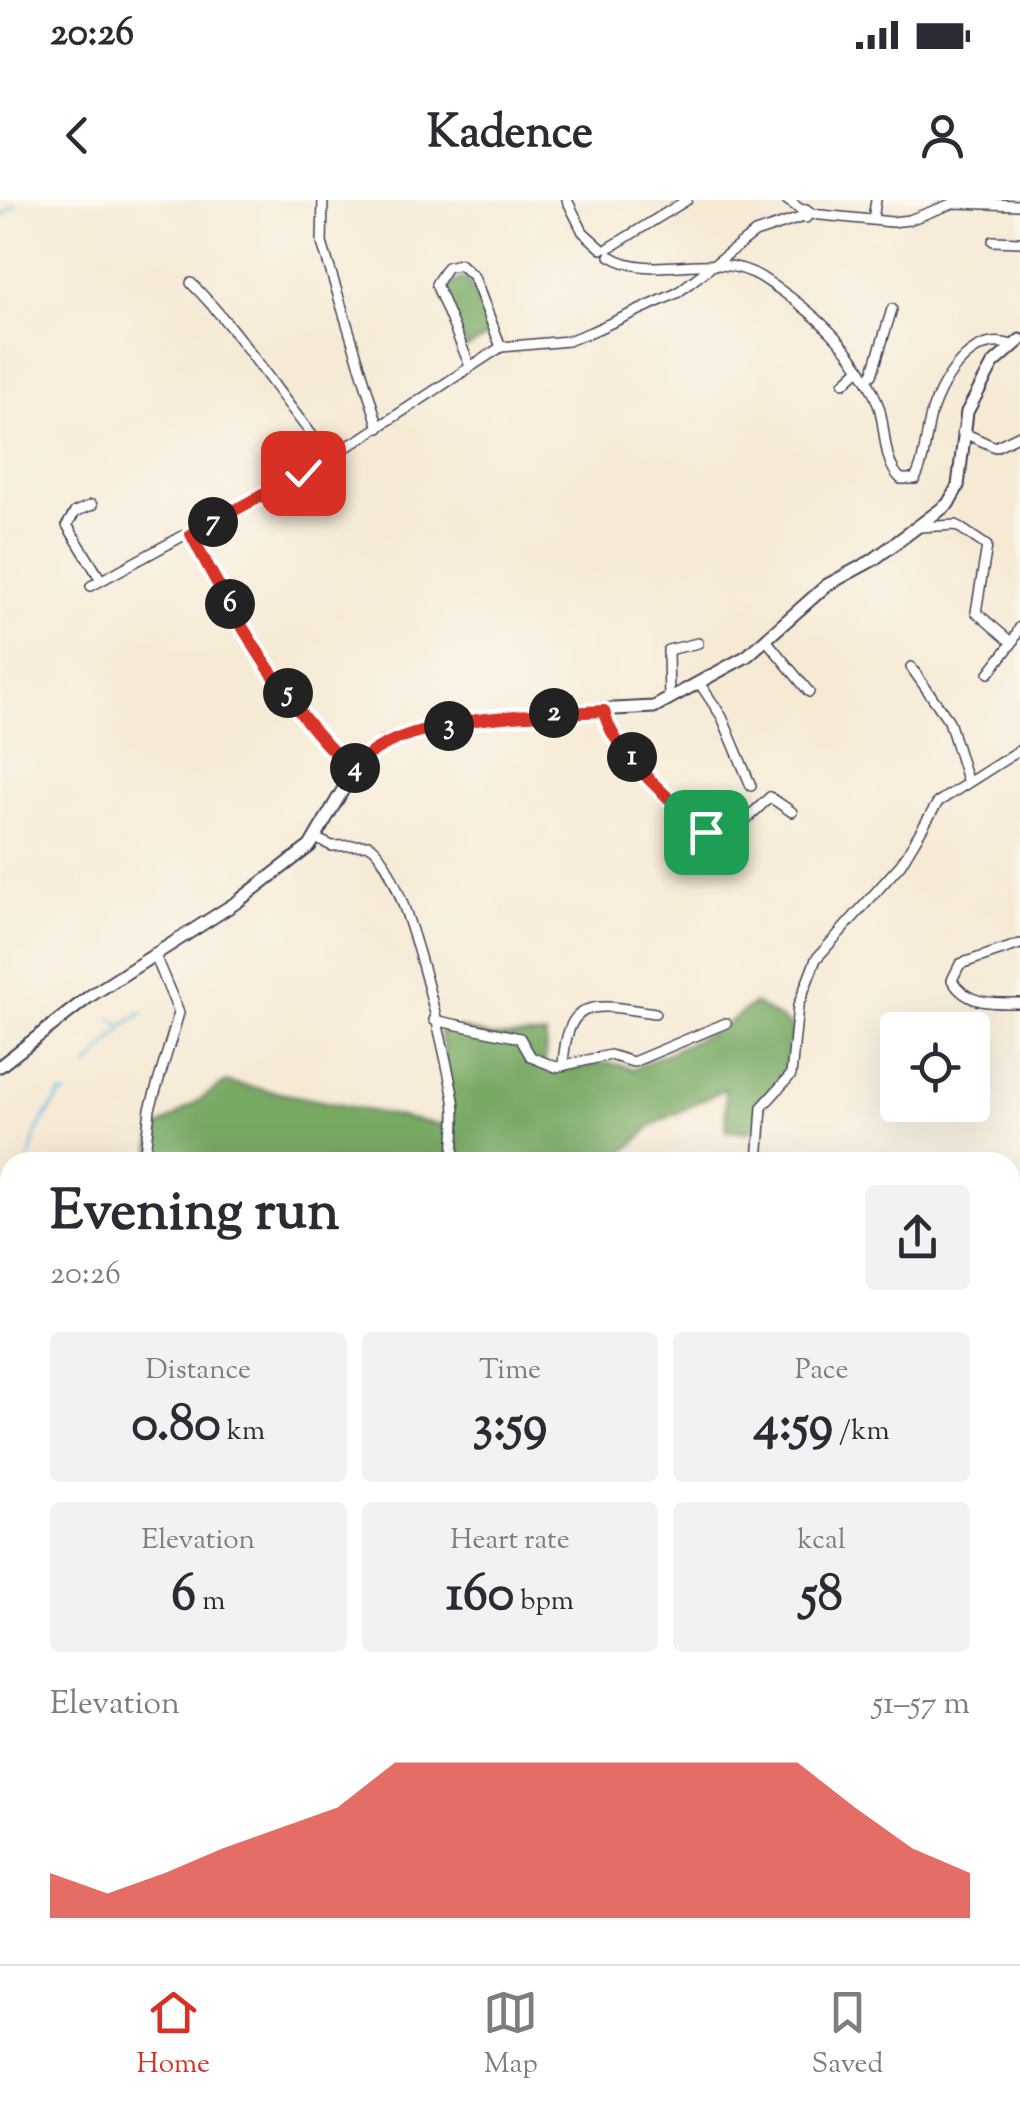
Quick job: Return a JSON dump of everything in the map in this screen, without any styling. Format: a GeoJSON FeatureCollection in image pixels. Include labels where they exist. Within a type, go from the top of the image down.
{"type":"FeatureCollection","features":[{"type":"Feature","properties":{"kind":"street"},"geometry":{"type":"LineString","coordinates":[[322,200],[322,242],[379,428]]}},
{"type":"Feature","properties":{"kind":"street"},"geometry":{"type":"LineString","coordinates":[[567,200],[584,232],[607,251],[642,266],[716,264],[756,274],[798,303],[845,347],[867,378],[880,410],[892,471],[902,479],[915,480],[933,408],[970,349],[988,341],[1016,343]]}},
{"type":"Feature","properties":{"kind":"street"},"geometry":{"type":"LineString","coordinates":[[607,251],[687,200]]}},
{"type":"Feature","properties":{"kind":"street"},"geometry":{"type":"LineString","coordinates":[[787,200],[806,214]]}},
{"type":"Feature","properties":{"kind":"street"},"geometry":{"type":"LineString","coordinates":[[873,219],[876,200]]}},
{"type":"Feature","properties":{"kind":"street"},"geometry":{"type":"LineString","coordinates":[[91,586],[379,428],[501,346],[568,341],[590,332],[677,292],[754,234],[806,214],[909,220],[954,203],[1020,205]]}},
{"type":"Feature","properties":{"kind":"street"},"geometry":{"type":"LineString","coordinates":[[994,241],[1020,242]]}},
{"type":"Feature","properties":{"kind":"street"},"geometry":{"type":"LineString","coordinates":[[470,366],[436,284],[447,267],[460,264],[474,277],[501,346]]}},
{"type":"Feature","properties":{"kind":"street"},"geometry":{"type":"LineString","coordinates":[[190,284],[233,326],[288,407],[330,456]]}},
{"type":"Feature","properties":{"kind":"street"},"geometry":{"type":"LineString","coordinates":[[867,378],[872,375],[892,309]]}},
{"type":"Feature","properties":{"kind":"street"},"geometry":{"type":"LineString","coordinates":[[0,1066],[154,953],[237,902],[317,840],[353,771],[378,746],[426,728],[534,713],[654,707],[700,684],[766,642],[827,585],[948,504],[958,486],[962,432],[993,364],[1016,343]]}},
{"type":"Feature","properties":{"kind":"street"},"geometry":{"type":"LineString","coordinates":[[844,384],[860,368]]}},
{"type":"Feature","properties":{"kind":"street"},"geometry":{"type":"LineString","coordinates":[[962,432],[995,447],[1020,435]]}},
{"type":"Feature","properties":{"kind":"street"},"geometry":{"type":"LineString","coordinates":[[92,505],[76,512],[67,525],[102,580]]}},
{"type":"Feature","properties":{"kind":"street"},"geometry":{"type":"LineString","coordinates":[[918,527],[956,525],[988,546],[976,612],[1012,643]]}},
{"type":"Feature","properties":{"kind":"street"},"geometry":{"type":"LineString","coordinates":[[191,534],[221,592],[309,726],[353,771]]}},
{"type":"Feature","properties":{"kind":"street"},"geometry":{"type":"LineString","coordinates":[[989,673],[1020,627]]}},
{"type":"Feature","properties":{"kind":"street"},"geometry":{"type":"LineString","coordinates":[[766,642],[808,692]]}},
{"type":"Feature","properties":{"kind":"street"},"geometry":{"type":"LineString","coordinates":[[669,700],[668,650],[698,643]]}},
{"type":"Feature","properties":{"kind":"street"},"geometry":{"type":"LineString","coordinates":[[911,667],[949,721],[967,780]]}},
{"type":"Feature","properties":{"kind":"street"},"geometry":{"type":"LineString","coordinates":[[700,684],[722,717],[751,786]]}},
{"type":"Feature","properties":{"kind":"street"},"geometry":{"type":"LineString","coordinates":[[604,711],[607,728],[652,781],[716,839],[726,837],[770,797],[792,812]]}},
{"type":"Feature","properties":{"kind":"street"},"geometry":{"type":"LineString","coordinates":[[759,1152],[762,1107],[791,1075],[798,1006],[811,968],[910,852],[938,802],[967,780],[1020,750]]}},
{"type":"Feature","properties":{"kind":"street"},"geometry":{"type":"LineString","coordinates":[[317,840],[332,846],[370,845],[390,865],[410,920],[454,1102],[453,1152]]}},
{"type":"Feature","properties":{"kind":"street"},"geometry":{"type":"LineString","coordinates":[[1020,944],[960,964],[952,980],[963,992],[985,1004],[1020,1003]]}},
{"type":"Feature","properties":{"kind":"street"},"geometry":{"type":"LineString","coordinates":[[145,1152],[150,1109],[180,1013],[154,953]]}},
{"type":"Feature","properties":{"kind":"street"},"geometry":{"type":"LineString","coordinates":[[563,1066],[567,1026],[581,1010],[594,1006],[655,1013]]}},
{"type":"Feature","properties":{"kind":"street"},"geometry":{"type":"LineString","coordinates":[[434,1020],[520,1038],[532,1057],[563,1066],[610,1055],[633,1062],[726,1023]]}},
{"type":"Feature","properties":{"kind":"green space"},"geometry":{"type":"Polygon","coordinates":[[[463,278],[469,281],[491,334],[466,348],[442,292],[444,287],[463,278]]]}},
{"type":"Feature","properties":{"kind":"green space"},"geometry":{"type":"Polygon","coordinates":[[[755,1003],[793,1027],[789,1058],[751,1132],[727,1131],[725,1089],[653,1125],[625,1152],[151,1152],[153,1131],[226,1082],[441,1125],[451,1106],[440,1029],[461,1028],[492,1037],[546,1035],[545,1066],[568,1069],[606,1063],[633,1069],[721,1028],[755,1003]]]}},
{"type":"Feature","properties":{"kind":"waterway"},"geometry":{"type":"LineString","coordinates":[[0,217],[16,205]]}},
{"type":"Feature","properties":{"kind":"waterway"},"geometry":{"type":"LineString","coordinates":[[87,1068],[127,1023],[143,1013]]}},
{"type":"Feature","properties":{"kind":"waterway"},"geometry":{"type":"LineString","coordinates":[[111,1019],[122,1026]]}},
{"type":"Feature","properties":{"kind":"waterway"},"geometry":{"type":"LineString","coordinates":[[32,1152],[38,1128],[61,1094],[66,1095]]}},
{"type":"Feature","properties":{"kind":"route"},"geometry":{"type":"LineString","coordinates":[[303,473],[191,534],[221,592],[309,726],[335,755],[353,771],[378,746],[426,728],[534,713],[604,711],[607,728],[652,781],[706,832]]}}]}
